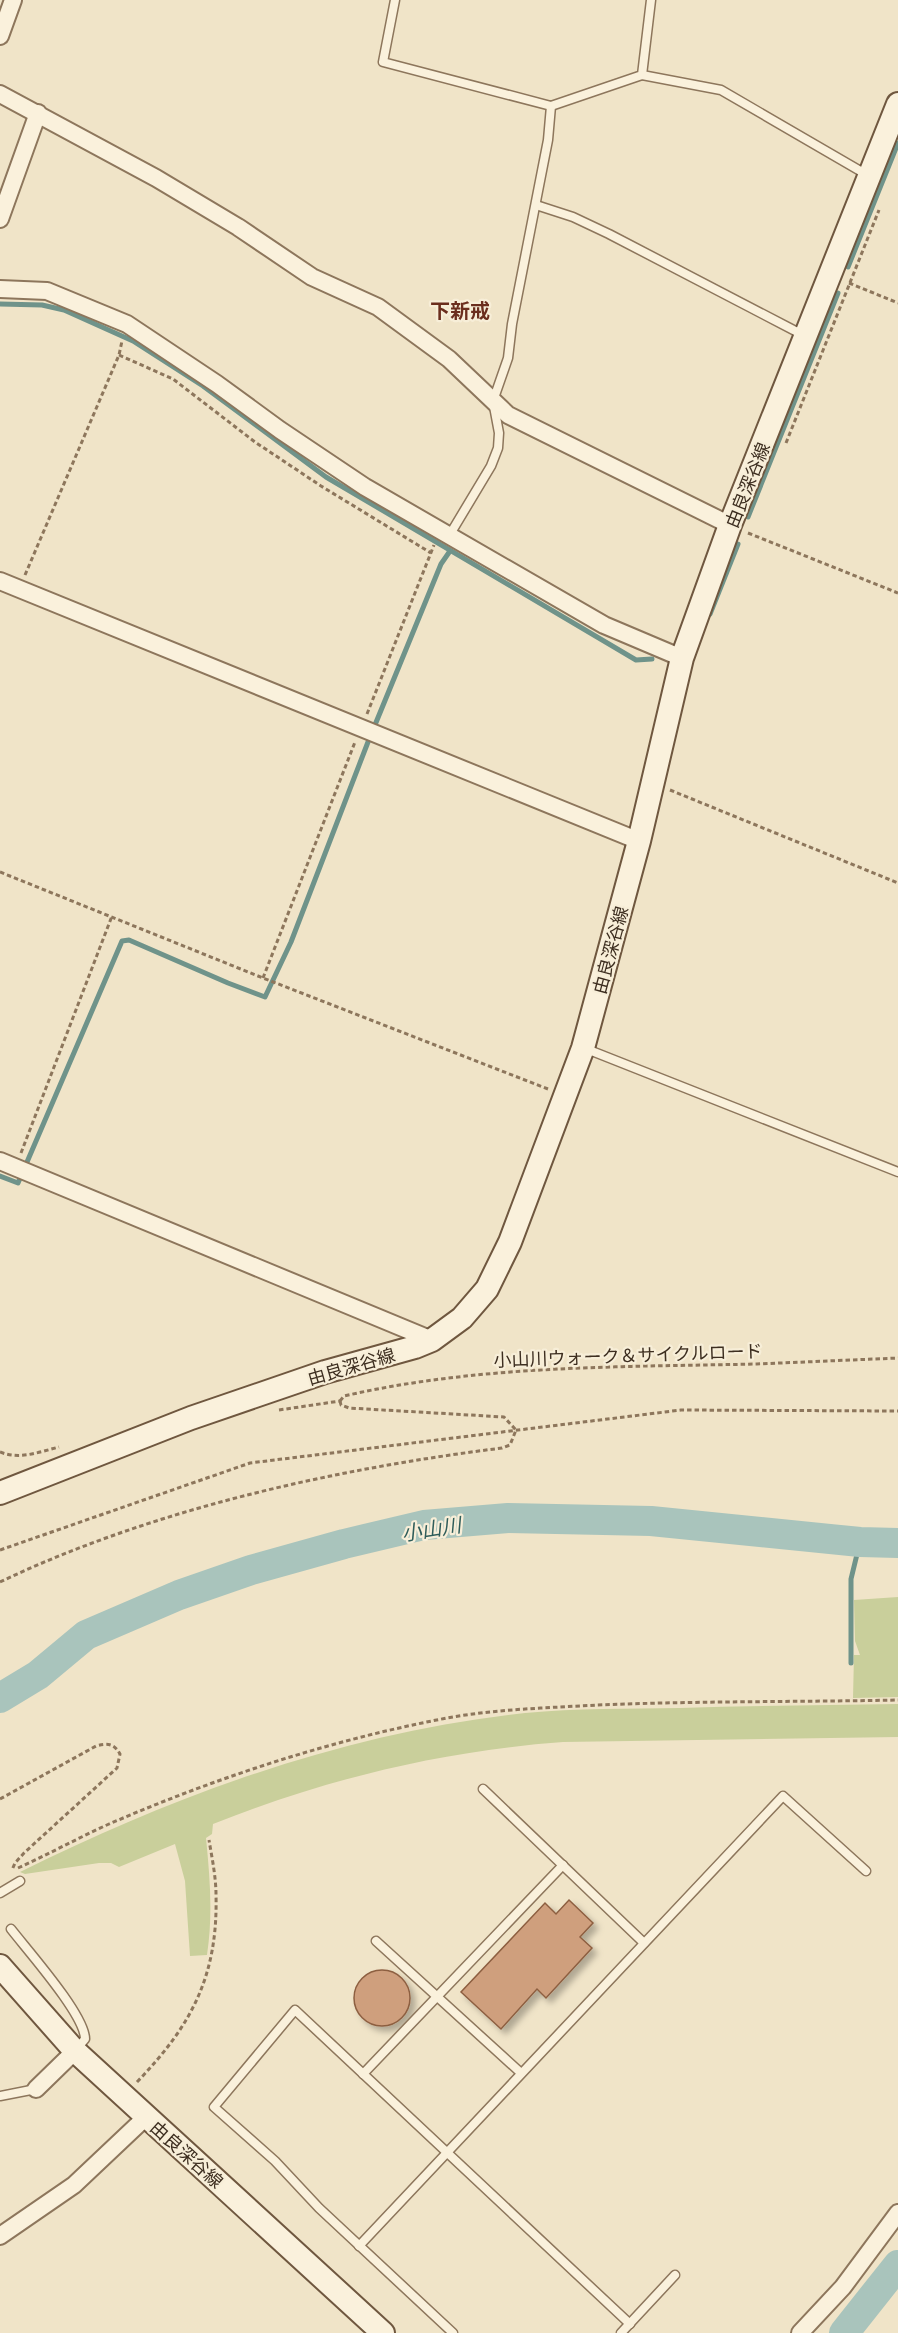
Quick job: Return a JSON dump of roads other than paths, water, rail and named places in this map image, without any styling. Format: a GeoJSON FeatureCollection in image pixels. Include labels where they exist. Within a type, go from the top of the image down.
{"type":"FeatureCollection","features":[{"type":"Feature","properties":{"kind":"main road","name":"由良深谷線"},"geometry":{"type":"LineString","coordinates":[[0,1493],[191,1418],[325,1372],[405,1350],[432,1340],[462,1318],[487,1289],[498,1269],[583,1048],[639,841],[681,658],[730,525],[806,336],[841,279],[870,177],[898,104]]}},
{"type":"Feature","properties":{"kind":"main road","name":"由良深谷線"},"geometry":{"type":"LineString","coordinates":[[0,1966],[75,2051],[383,2333]]}},
{"type":"Feature","properties":{"kind":"street"},"geometry":{"type":"LineString","coordinates":[[0,36],[13,0]]}},
{"type":"Feature","properties":{"kind":"street"},"geometry":{"type":"LineString","coordinates":[[0,94],[156,178],[238,226],[312,278],[378,307],[449,359],[508,415],[730,525]]}},
{"type":"Feature","properties":{"kind":"street"},"geometry":{"type":"LineString","coordinates":[[0,219],[38,113]]}},
{"type":"Feature","properties":{"kind":"street"},"geometry":{"type":"LineString","coordinates":[[0,289],[47,291],[127,324],[365,487],[604,625],[681,658]]}},
{"type":"Feature","properties":{"kind":"street"},"geometry":{"type":"LineString","coordinates":[[0,581],[639,841]]}},
{"type":"Feature","properties":{"kind":"street"},"geometry":{"type":"LineString","coordinates":[[8,1164],[418,1332],[432,1340]]}},
{"type":"Feature","properties":{"kind":"street"},"geometry":{"type":"LineString","coordinates":[[36,2089],[75,2051]]}},
{"type":"Feature","properties":{"kind":"street"},"geometry":{"type":"LineString","coordinates":[[0,2236],[74,2185],[146,2117]]}},
{"type":"Feature","properties":{"kind":"street"},"geometry":{"type":"LineString","coordinates":[[800,2333],[843,2287],[898,2213]]}},
{"type":"Feature","properties":{"kind":"lane"},"geometry":{"type":"LineString","coordinates":[[395,0],[383,62],[551,106],[642,75],[721,90],[870,177]]}},
{"type":"Feature","properties":{"kind":"lane"},"geometry":{"type":"LineString","coordinates":[[642,75],[651,0]]}},
{"type":"Feature","properties":{"kind":"lane"},"geometry":{"type":"LineString","coordinates":[[444,533],[491,466],[498,448],[499,433],[493,401],[508,358],[512,324],[548,140],[551,106]]}},
{"type":"Feature","properties":{"kind":"lane"},"geometry":{"type":"LineString","coordinates":[[536,205],[609,234],[806,336]]}},
{"type":"Feature","properties":{"kind":"lane"},"geometry":{"type":"LineString","coordinates":[[583,1048],[898,1172]]}},
{"type":"Feature","properties":{"kind":"lane"},"geometry":{"type":"LineString","coordinates":[[483,1789],[644,1943]]}},
{"type":"Feature","properties":{"kind":"lane"},"geometry":{"type":"LineString","coordinates":[[359,2246],[783,1796],[866,1871]]}},
{"type":"Feature","properties":{"kind":"lane"},"geometry":{"type":"LineString","coordinates":[[363,2074],[563,1865]]}},
{"type":"Feature","properties":{"kind":"lane"},"geometry":{"type":"LineString","coordinates":[[0,1893],[20,1881]]}},
{"type":"Feature","properties":{"kind":"lane"},"geometry":{"type":"LineString","coordinates":[[11,1929],[77,2015],[86,2032],[86,2039],[75,2051]]}},
{"type":"Feature","properties":{"kind":"lane"},"geometry":{"type":"LineString","coordinates":[[376,1941],[521,2073]]}},
{"type":"Feature","properties":{"kind":"lane"},"geometry":{"type":"LineString","coordinates":[[453,2333],[359,2246],[275,2162],[214,2107],[295,2010],[630,2324]]}},
{"type":"Feature","properties":{"kind":"lane"},"geometry":{"type":"LineString","coordinates":[[0,2096],[36,2089]]}},
{"type":"Feature","properties":{"kind":"lane"},"geometry":{"type":"LineString","coordinates":[[621,2333],[675,2275]]}},
{"type":"Feature","properties":{"kind":"waterway"},"geometry":{"type":"LineString","coordinates":[[848,267],[898,143]]}},
{"type":"Feature","properties":{"kind":"waterway"},"geometry":{"type":"LineString","coordinates":[[748,517],[838,293]]}},
{"type":"Feature","properties":{"kind":"waterway"},"geometry":{"type":"LineString","coordinates":[[0,304],[42,305],[64,310],[133,341],[203,386],[326,477],[636,660],[652,659]]}},
{"type":"Feature","properties":{"kind":"waterway"},"geometry":{"type":"LineString","coordinates":[[710,614],[738,544]]}},
{"type":"Feature","properties":{"kind":"waterway"},"geometry":{"type":"LineString","coordinates":[[0,1176],[18,1183],[122,941],[129,940],[265,997],[291,942],[368,742],[441,564],[450,551]]}},
{"type":"Feature","properties":{"kind":"waterway","name":"小山川"},"geometry":{"type":"LineString","coordinates":[[0,1698],[38,1675],[86,1635],[179,1595],[251,1570],[424,1525],[508,1518],[651,1521],[860,1542],[898,1543]]}},
{"type":"Feature","properties":{"kind":"waterway"},"geometry":{"type":"LineString","coordinates":[[851,1663],[851,1579],[860,1542]]}},
{"type":"Feature","properties":{"kind":"waterway"},"geometry":{"type":"LineString","coordinates":[[844,2333],[898,2265]]}},
{"type":"Feature","properties":{"kind":"district","name":"下新戒"},"geometry":{"type":"Point","coordinates":[460,309]}}]}
